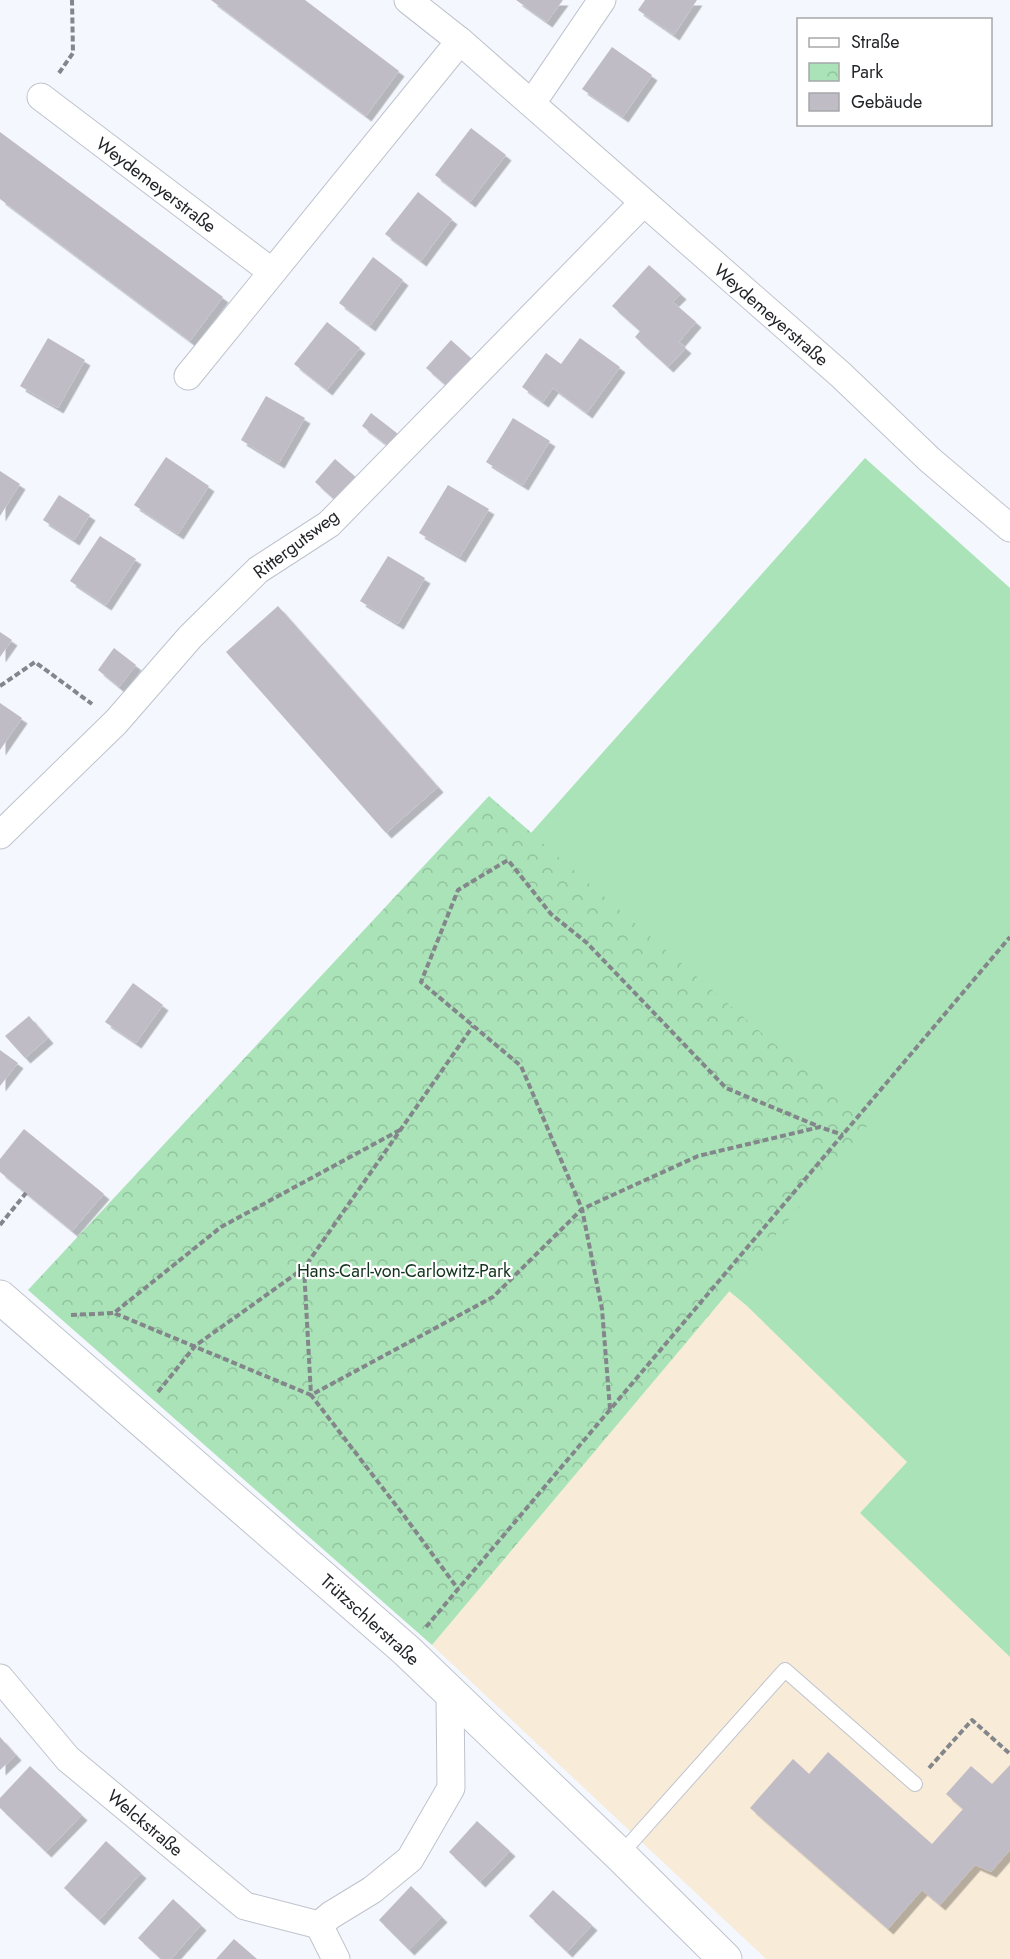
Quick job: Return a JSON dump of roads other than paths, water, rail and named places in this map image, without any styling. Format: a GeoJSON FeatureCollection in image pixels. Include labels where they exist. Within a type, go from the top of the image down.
{"type":"FeatureCollection","features":[{"type":"Feature","properties":{"kind":"street","name":"Weydemeyerstraße"},"geometry":{"type":"LineString","coordinates":[[408,0],[532,103],[841,375],[930,460],[1010,528]]}},
{"type":"Feature","properties":{"kind":"street"},"geometry":{"type":"LineString","coordinates":[[532,103],[602,0]]}},
{"type":"Feature","properties":{"kind":"street"},"geometry":{"type":"LineString","coordinates":[[188,376],[460,41]]}},
{"type":"Feature","properties":{"kind":"street","name":"Weydemeyerstraße"},"geometry":{"type":"LineString","coordinates":[[41,98],[272,272]]}},
{"type":"Feature","properties":{"kind":"street","name":"Rittergutsweg"},"geometry":{"type":"LineString","coordinates":[[0,835],[117,722],[190,637],[249,578],[329,524],[643,203]]}},
{"type":"Feature","properties":{"kind":"street","name":"Trützschlerstraße"},"geometry":{"type":"LineString","coordinates":[[0,1297],[406,1650],[725,1959]]}},
{"type":"Feature","properties":{"kind":"street","name":"Welckstraße"},"geometry":{"type":"LineString","coordinates":[[0,1678],[68,1759],[245,1906],[319,1925]]}},
{"type":"Feature","properties":{"kind":"street"},"geometry":{"type":"LineString","coordinates":[[336,1959],[319,1925],[372,1890],[410,1859],[451,1788],[450,1694]]}},
{"type":"Feature","properties":{"kind":"lane"},"geometry":{"type":"LineString","coordinates":[[620,1855],[784,1670],[915,1784]]}},
{"type":"Feature","properties":{"kind":"park label","name":"Hans-Carl-von-Carlowitz-Park"},"geometry":{"type":"Point","coordinates":[404,1271]}}]}
